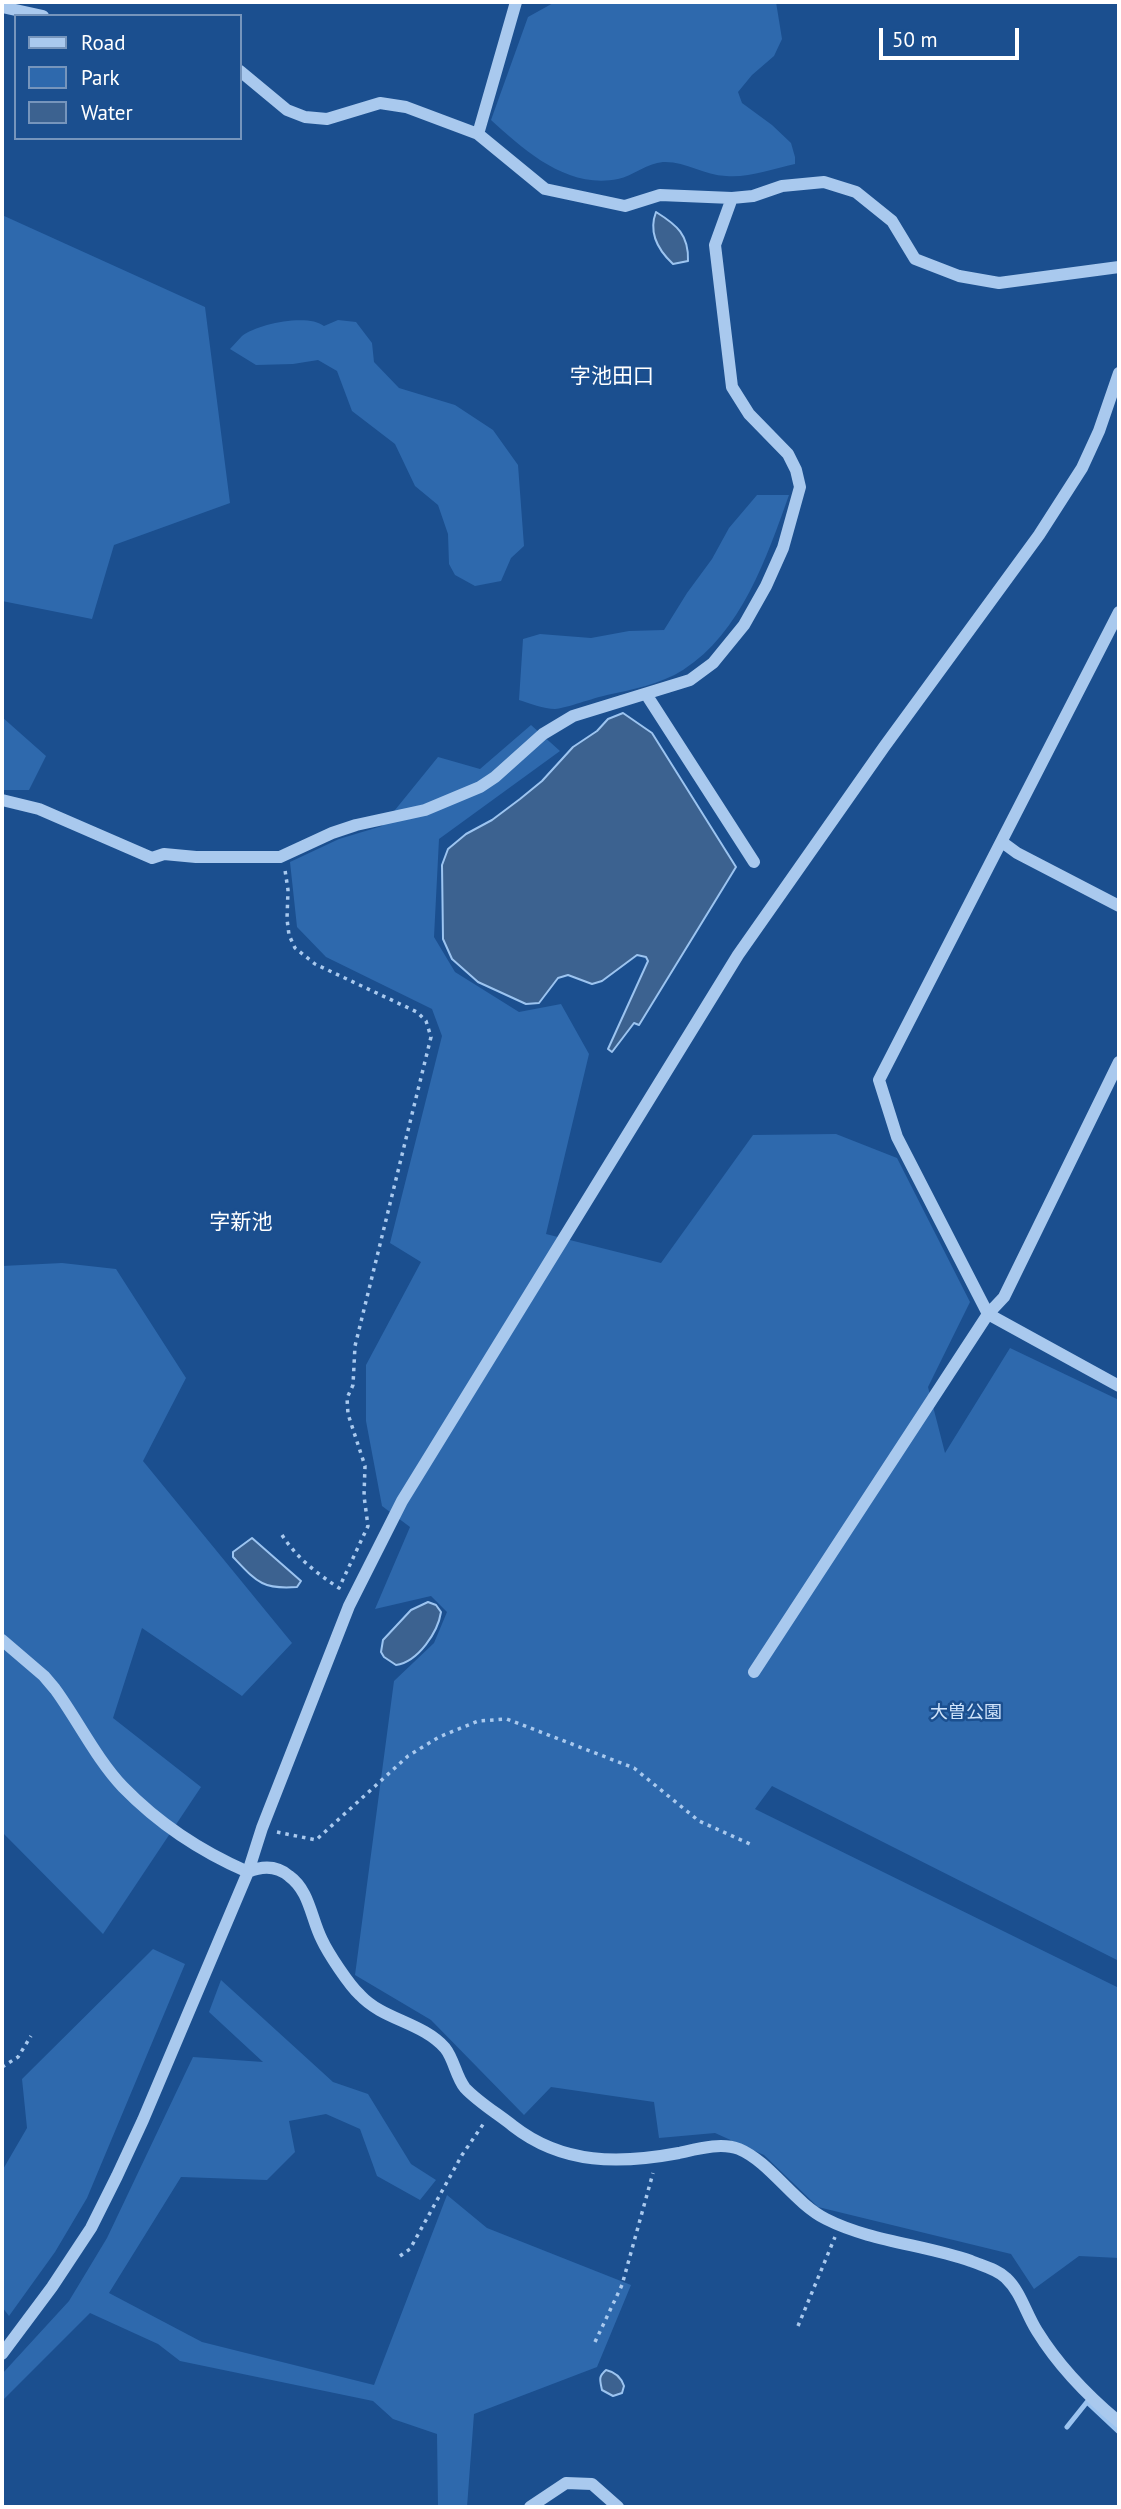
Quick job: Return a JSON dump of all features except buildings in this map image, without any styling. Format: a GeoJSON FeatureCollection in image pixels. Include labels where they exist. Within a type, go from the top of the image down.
{"type":"FeatureCollection","features":[{"type":"Feature","properties":{"kind":"street"},"geometry":{"type":"LineString","coordinates":[[478,134],[516,2]]}},
{"type":"Feature","properties":{"kind":"street"},"geometry":{"type":"LineString","coordinates":[[2,8],[33,14]]}},
{"type":"Feature","properties":{"kind":"street"},"geometry":{"type":"LineString","coordinates":[[242,73],[287,110],[305,117],[327,119],[380,103],[405,107],[478,134],[545,189],[625,206],[660,195],[732,198],[753,196],[782,186],[824,182],[856,192],[892,220],[915,259],[959,276],[999,283],[1119,267]]}},
{"type":"Feature","properties":{"kind":"street"},"geometry":{"type":"LineString","coordinates":[[2,800],[39,809],[152,858],[164,854],[280,858],[332,833],[425,810],[464,794],[495,777],[543,734],[573,716],[690,680],[701,673],[713,663],[744,625],[766,586],[783,548],[800,487],[788,454],[749,414],[732,387],[715,246],[732,198]]}},
{"type":"Feature","properties":{"kind":"street"},"geometry":{"type":"LineString","coordinates":[[2,2354],[52,2287],[91,2228],[143,2120],[248,1872],[262,1828],[349,1606],[402,1501],[738,955],[884,747],[1039,535],[1082,468],[1099,431],[1119,373]]}},
{"type":"Feature","properties":{"kind":"street"},"geometry":{"type":"LineString","coordinates":[[1119,612],[878,1080],[897,1137],[988,1314],[1119,1386]]}},
{"type":"Feature","properties":{"kind":"street"},"geometry":{"type":"LineString","coordinates":[[646,694],[754,862]]}},
{"type":"Feature","properties":{"kind":"street"},"geometry":{"type":"LineString","coordinates":[[1002,842],[1017,853],[1119,906]]}},
{"type":"Feature","properties":{"kind":"street"},"geometry":{"type":"LineString","coordinates":[[754,1672],[988,1314],[1004,1297],[1119,1062]]}},
{"type":"Feature","properties":{"kind":"street"},"geometry":{"type":"LineString","coordinates":[[2,1640],[55,1689],[122,1786],[169,1827],[216,1858],[248,1872],[262,1866],[290,1876],[304,1893],[322,1940],[360,1996],[379,2010],[414,2025],[445,2049],[465,2087],[516,2129],[565,2153],[615,2161],[658,2157],[719,2146],[739,2149],[756,2160],[805,2206],[826,2220],[869,2234],[941,2251],[994,2269],[1005,2276],[1013,2286],[1036,2330],[1053,2353],[1073,2377],[1119,2422]]}},
{"type":"Feature","properties":{"kind":"street"},"geometry":{"type":"LineString","coordinates":[[530,2507],[566,2483],[592,2484],[618,2507]]}},
{"type":"Feature","properties":{"kind":"path"},"geometry":{"type":"LineString","coordinates":[[280,858],[285,868],[288,890],[289,935],[295,948],[316,964],[418,1013],[426,1021],[431,1038],[355,1346],[353,1385],[346,1398],[348,1414],[365,1466],[364,1496],[368,1526],[339,1588],[316,1573],[289,1546],[282,1535]]}},
{"type":"Feature","properties":{"kind":"path"},"geometry":{"type":"LineString","coordinates":[[262,1828],[316,1840],[408,1756],[439,1737],[478,1721],[508,1719],[634,1768],[699,1821],[750,1844]]}},
{"type":"Feature","properties":{"kind":"path"},"geometry":{"type":"LineString","coordinates":[[2,2067],[19,2057],[32,2036]]}},
{"type":"Feature","properties":{"kind":"path"},"geometry":{"type":"LineString","coordinates":[[400,2256],[410,2249],[462,2155],[493,2109]]}},
{"type":"Feature","properties":{"kind":"path"},"geometry":{"type":"LineString","coordinates":[[594,2342],[625,2275],[658,2157]]}},
{"type":"Feature","properties":{"kind":"path"},"geometry":{"type":"LineString","coordinates":[[798,2326],[840,2224]]}},
{"type":"Feature","properties":{"kind":"green space"},"geometry":{"type":"Polygon","coordinates":[[[555,2],[776,2],[782,39],[774,56],[752,75],[738,92],[742,103],[791,143],[795,164],[734,176],[718,175],[663,162],[618,179],[599,181],[564,173],[533,155],[491,120],[528,17],[555,2]]]}},
{"type":"Feature","properties":{"kind":"green space"},"geometry":{"type":"Polygon","coordinates":[[[2,215],[205,307],[230,503],[114,545],[92,619],[2,601],[2,215]]]}},
{"type":"Feature","properties":{"kind":"green space"},"geometry":{"type":"Polygon","coordinates":[[[307,320],[324,326],[338,320],[356,322],[372,343],[374,362],[399,388],[455,405],[493,430],[518,465],[524,546],[511,558],[501,581],[475,586],[455,575],[449,564],[448,534],[438,505],[415,486],[395,444],[352,411],[337,371],[318,360],[256,365],[230,349],[242,336],[270,324],[307,320]]]}},
{"type":"Feature","properties":{"kind":"green space"},"geometry":{"type":"Polygon","coordinates":[[[757,495],[789,495],[750,592],[721,636],[703,654],[683,670],[665,679],[566,707],[551,709],[519,700],[523,639],[540,634],[591,638],[629,631],[664,630],[712,559],[729,528],[757,495]]]}},
{"type":"Feature","properties":{"kind":"green space"},"geometry":{"type":"Polygon","coordinates":[[[2,717],[46,756],[29,790],[2,790],[2,717]]]}},
{"type":"Feature","properties":{"kind":"green space","name":"大曽公園"},"geometry":{"type":"Polygon","coordinates":[[[531,725],[560,751],[439,839],[434,937],[455,972],[519,1012],[561,1004],[589,1054],[546,1234],[661,1263],[753,1135],[836,1134],[897,1158],[970,1302],[928,1387],[945,1453],[1010,1348],[1119,1400],[1119,1961],[772,1786],[755,1809],[1119,1988],[1119,2258],[1079,2256],[1034,2289],[1011,2254],[818,2207],[764,2155],[715,2133],[659,2138],[654,2102],[551,2087],[524,2115],[431,2020],[355,1975],[394,1681],[434,1643],[447,1612],[431,1596],[375,1609],[410,1527],[382,1506],[366,1421],[366,1365],[421,1262],[390,1243],[442,1036],[432,1009],[326,957],[297,927],[290,862],[339,839],[382,826],[438,757],[480,769],[531,725]]]}},
{"type":"Feature","properties":{"kind":"green space"},"geometry":{"type":"Polygon","coordinates":[[[62,1263],[116,1269],[186,1378],[143,1461],[292,1643],[242,1696],[142,1628],[113,1718],[201,1787],[103,1934],[2,1832],[2,1266],[62,1263]]]}},
{"type":"Feature","properties":{"kind":"green space"},"geometry":{"type":"Polygon","coordinates":[[[153,1949],[185,1964],[87,2198],[55,2252],[9,2316],[2,2307],[2,2171],[27,2128],[22,2079],[153,1949]]]}},
{"type":"Feature","properties":{"kind":"green space"},"geometry":{"type":"Polygon","coordinates":[[[221,1980],[333,2082],[368,2094],[411,2164],[436,2180],[420,2200],[377,2176],[360,2129],[326,2114],[289,2121],[295,2152],[267,2180],[181,2177],[109,2293],[202,2342],[374,2385],[447,2195],[487,2228],[631,2285],[597,2367],[474,2414],[467,2507],[438,2507],[437,2434],[393,2419],[373,2401],[180,2361],[158,2344],[90,2313],[2,2401],[2,2374],[69,2301],[107,2238],[193,2057],[263,2062],[209,2012],[221,1980]]]}},
{"type":"Feature","properties":{"kind":"water"},"geometry":{"type":"Polygon","coordinates":[[[656,212],[670,221],[684,237],[688,261],[673,264],[659,247],[653,227],[656,212]]]}},
{"type":"Feature","properties":{"kind":"water"},"geometry":{"type":"Polygon","coordinates":[[[623,713],[652,733],[736,867],[639,1025],[634,1023],[612,1052],[608,1049],[648,961],[646,957],[637,955],[602,981],[592,984],[568,975],[558,978],[539,1003],[526,1004],[478,982],[452,959],[443,939],[442,865],[448,849],[520,799],[542,781],[573,747],[597,731],[608,719],[623,713]]]}},
{"type":"Feature","properties":{"kind":"water"},"geometry":{"type":"Polygon","coordinates":[[[252,1538],[301,1581],[297,1587],[275,1587],[260,1582],[233,1557],[233,1552],[252,1538]]]}},
{"type":"Feature","properties":{"kind":"water"},"geometry":{"type":"Polygon","coordinates":[[[428,1602],[436,1605],[441,1612],[436,1628],[419,1652],[404,1663],[396,1665],[381,1652],[383,1640],[411,1610],[428,1602]]]}},
{"type":"Feature","properties":{"kind":"water"},"geometry":{"type":"Polygon","coordinates":[[[606,2370],[621,2380],[624,2386],[622,2393],[613,2396],[602,2390],[600,2379],[606,2370]]]}},
{"type":"Feature","properties":{"kind":"waterway"},"geometry":{"type":"LineString","coordinates":[[1067,2427],[1087,2402],[1119,2432]]}},
{"type":"Feature","properties":{"kind":"district","name":"字池田口"},"geometry":{"type":"Point","coordinates":[612,377]}},
{"type":"Feature","properties":{"kind":"district","name":"字新池"},"geometry":{"type":"Point","coordinates":[241,1223]}}]}
